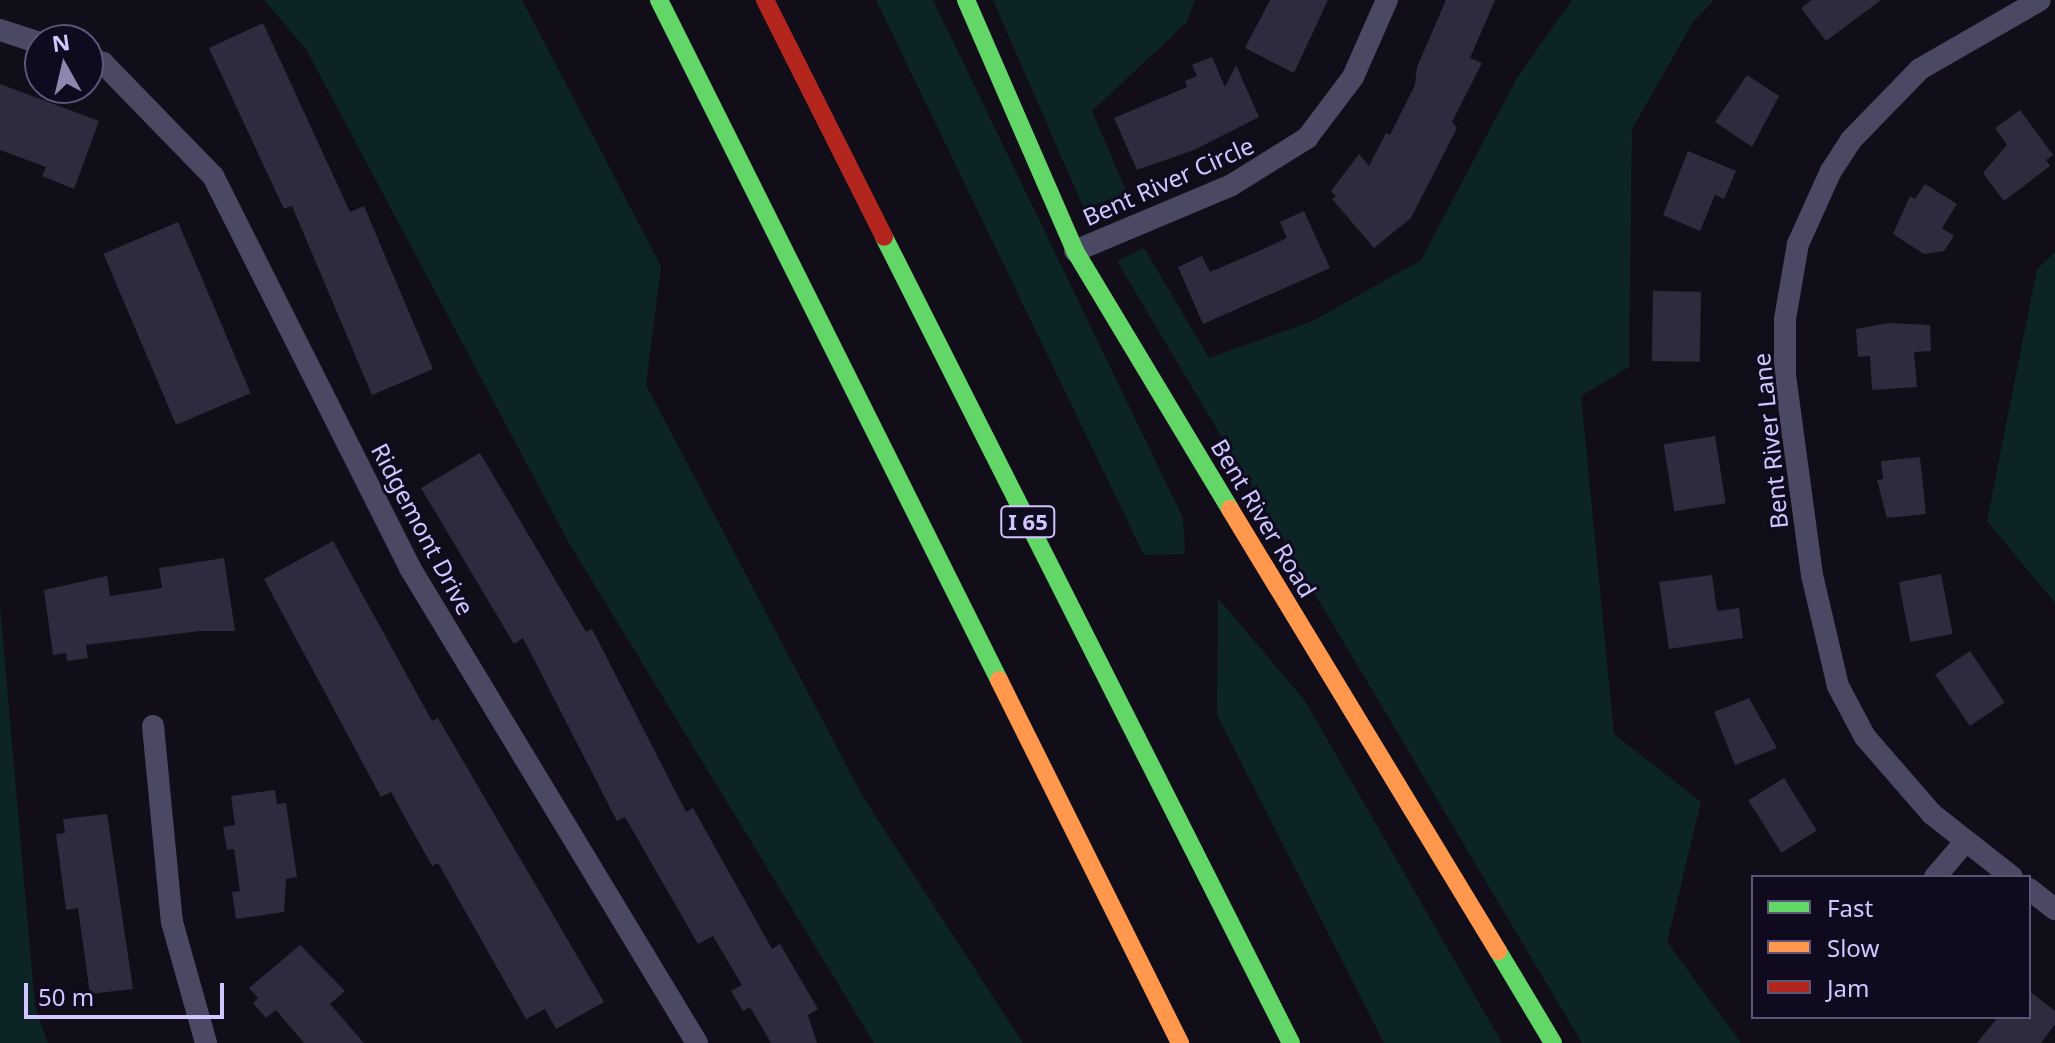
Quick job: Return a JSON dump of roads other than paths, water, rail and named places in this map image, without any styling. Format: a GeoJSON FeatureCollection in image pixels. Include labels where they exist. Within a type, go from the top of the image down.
{"type":"FeatureCollection","features":[{"type":"Feature","properties":{"kind":"main road"},"geometry":{"type":"LineString","coordinates":[[659,0],[1180,1043]]}},
{"type":"Feature","properties":{"kind":"main road","name":"I 65"},"geometry":{"type":"LineString","coordinates":[[765,0],[1291,1043]]}},
{"type":"Feature","properties":{"kind":"main road","name":"Bent River Road"},"geometry":{"type":"LineString","coordinates":[[966,0],[1075,251],[1553,1043]]}},
{"type":"Feature","properties":{"kind":"street","name":"Bent River Circle"},"geometry":{"type":"LineString","coordinates":[[1075,251],[1230,186],[1307,138],[1353,77],[1387,0]]}},
{"type":"Feature","properties":{"kind":"street","name":"Bent River Lane"},"geometry":{"type":"LineString","coordinates":[[2009,875],[1932,814],[1865,737],[1827,653],[1785,374],[1788,278],[1831,171],[1894,91],[1920,69],[2040,0]]}},
{"type":"Feature","properties":{"kind":"street"},"geometry":{"type":"LineString","coordinates":[[0,30],[24,38]]}},
{"type":"Feature","properties":{"kind":"street","name":"Ridgemont Drive"},"geometry":{"type":"LineString","coordinates":[[104,64],[213,176],[410,568],[697,1043]]}},
{"type":"Feature","properties":{"kind":"street"},"geometry":{"type":"LineString","coordinates":[[153,726],[172,922],[206,1043]]}},
{"type":"Feature","properties":{"kind":"street"},"geometry":{"type":"LineString","coordinates":[[1937,875],[1965,842]]}},
{"type":"Feature","properties":{"kind":"street"},"geometry":{"type":"LineString","coordinates":[[2031,891],[2055,909]]}}]}
